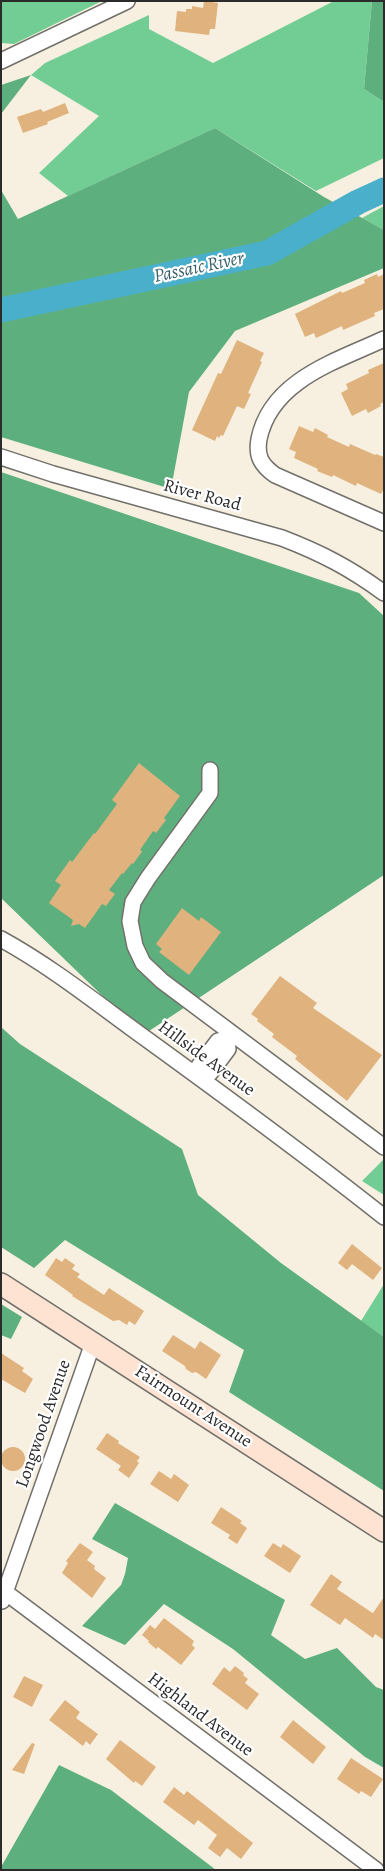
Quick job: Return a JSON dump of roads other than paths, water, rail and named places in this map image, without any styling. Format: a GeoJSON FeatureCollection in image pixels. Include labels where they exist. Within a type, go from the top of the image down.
{"type":"FeatureCollection","features":[{"type":"Feature","properties":{"kind":"main road","name":"Fairmount Avenue"},"geometry":{"type":"LineString","coordinates":[[1,1284],[384,1531]]}},
{"type":"Feature","properties":{"kind":"street"},"geometry":{"type":"LineString","coordinates":[[1,61],[127,1]]}},
{"type":"Feature","properties":{"kind":"street"},"geometry":{"type":"LineString","coordinates":[[384,339],[318,370],[290,386],[272,408],[260,433],[257,449],[264,467],[275,474],[384,523]]}},
{"type":"Feature","properties":{"kind":"street","name":"River Road"},"geometry":{"type":"LineString","coordinates":[[1,457],[52,474],[282,538],[319,553],[357,573],[384,593]]}},
{"type":"Feature","properties":{"kind":"street"},"geometry":{"type":"LineString","coordinates":[[210,770],[210,793],[148,878],[133,902],[130,921],[135,946],[143,963],[228,1036],[384,1147]]}},
{"type":"Feature","properties":{"kind":"street","name":"Hillside Avenue"},"geometry":{"type":"LineString","coordinates":[[1,939],[21,950],[68,982],[200,1075],[384,1217]]}},
{"type":"Feature","properties":{"kind":"street"},"geometry":{"type":"LineString","coordinates":[[200,1075],[210,1073],[228,1049],[228,1036]]}},
{"type":"Feature","properties":{"kind":"street","name":"Longwood Avenue"},"geometry":{"type":"LineString","coordinates":[[2,1595],[93,1343]]}},
{"type":"Feature","properties":{"kind":"street","name":"Highland Avenue"},"geometry":{"type":"LineString","coordinates":[[2,1595],[376,1870]]}},
{"type":"Feature","properties":{"kind":"waterway","name":"Passaic River"},"geometry":{"type":"LineString","coordinates":[[1,310],[267,253],[358,202],[384,190]]}}]}
